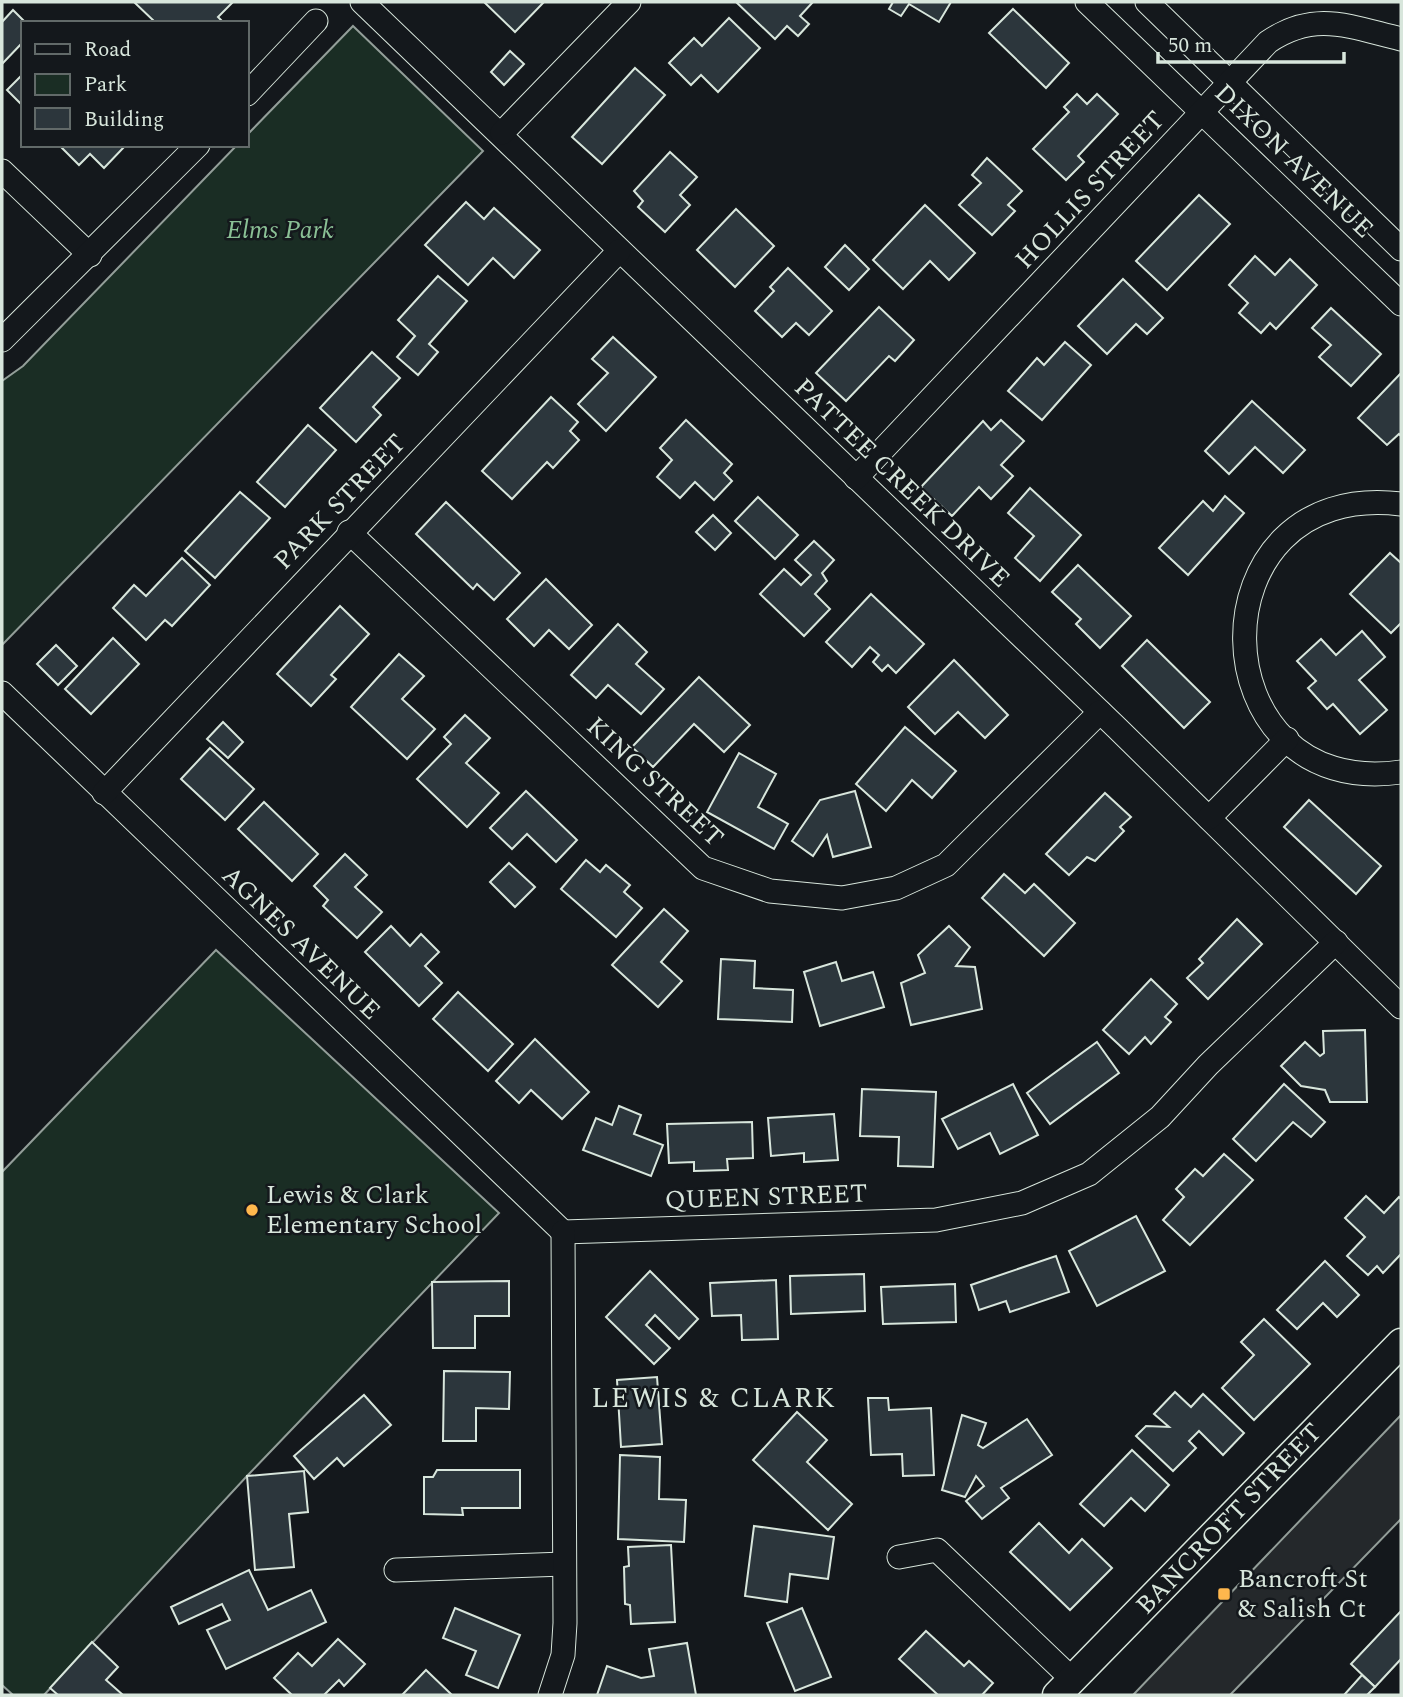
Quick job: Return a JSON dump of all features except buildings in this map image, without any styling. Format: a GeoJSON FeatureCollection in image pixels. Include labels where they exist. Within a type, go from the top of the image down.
{"type":"FeatureCollection","features":[{"type":"Feature","properties":{"kind":"street","name":"PATTEE CREEK DRIVE"},"geometry":{"type":"LineString","coordinates":[[362,2],[502,133],[619,251],[1100,712],[1401,1007]]}},
{"type":"Feature","properties":{"kind":"street"},"geometry":{"type":"LineString","coordinates":[[502,133],[629,2]]}},
{"type":"Feature","properties":{"kind":"street","name":"DIXON AVENUE"},"geometry":{"type":"LineString","coordinates":[[1087,2],[1401,304]]}},
{"type":"Feature","properties":{"kind":"street","name":"DIXON AVENUE"},"geometry":{"type":"LineString","coordinates":[[1147,2],[1401,250]]}},
{"type":"Feature","properties":{"kind":"street"},"geometry":{"type":"LineString","coordinates":[[248,93],[316,21]]}},
{"type":"Feature","properties":{"kind":"street","name":"HOLLIS STREET"},"geometry":{"type":"LineString","coordinates":[[856,478],[1268,43],[1300,24],[1335,23],[1401,39]]}},
{"type":"Feature","properties":{"kind":"street"},"geometry":{"type":"LineString","coordinates":[[2,340],[196,147]]}},
{"type":"Feature","properties":{"kind":"street"},"geometry":{"type":"LineString","coordinates":[[2,171],[90,255]]}},
{"type":"Feature","properties":{"kind":"street","name":"PARK STREET"},"geometry":{"type":"LineString","coordinates":[[104,793],[349,532],[619,251]]}},
{"type":"Feature","properties":{"kind":"street"},"geometry":{"type":"LineString","coordinates":[[1401,505],[1371,503],[1324,513],[1289,536],[1259,573],[1244,619],[1244,658],[1261,707],[1287,739],[1321,761],[1346,771],[1373,774],[1401,772]]}},
{"type":"Feature","properties":{"kind":"street","name":"KING STREET"},"geometry":{"type":"LineString","coordinates":[[349,532],[703,868],[770,891],[842,898],[896,888],[946,865],[1100,712]]}},
{"type":"Feature","properties":{"kind":"street","name":"AGNES AVENUE"},"geometry":{"type":"LineString","coordinates":[[2,693],[563,1232]]}},
{"type":"Feature","properties":{"kind":"street"},"geometry":{"type":"LineString","coordinates":[[1209,818],[1287,739]]}},
{"type":"Feature","properties":{"kind":"street","name":"QUEEN STREET"},"geometry":{"type":"LineString","coordinates":[[563,1232],[936,1220],[1023,1203],[1089,1174],[1160,1117],[1208,1065],[1336,942]]}},
{"type":"Feature","properties":{"kind":"street"},"geometry":{"type":"LineString","coordinates":[[550,1695],[562,1655],[563,1232]]}},
{"type":"Feature","properties":{"kind":"street","name":"BANCROFT STREET"},"geometry":{"type":"LineString","coordinates":[[1064,1687],[1401,1343]]}},
{"type":"Feature","properties":{"kind":"street"},"geometry":{"type":"LineString","coordinates":[[899,1557],[937,1550],[1064,1687]]}},
{"type":"Feature","properties":{"kind":"street"},"geometry":{"type":"LineString","coordinates":[[396,1570],[564,1564]]}},
{"type":"Feature","properties":{"kind":"green space","name":"Elms Park"},"geometry":{"type":"Polygon","coordinates":[[[353,26],[483,151],[2,645],[2,381],[23,366],[235,147],[248,147],[248,134],[353,26]]]}},
{"type":"Feature","properties":{"kind":"green space","name":"Lewis & Clark Elementary School"},"geometry":{"type":"Polygon","coordinates":[[[216,950],[499,1213],[247,1476],[44,1695],[13,1695],[2,1685],[2,1172],[216,950]]]}},
{"type":"Feature","properties":{"kind":"shaded area"},"geometry":{"type":"Polygon","coordinates":[[[1401,1415],[1401,1519],[1230,1695],[1133,1695],[1401,1415]]]}},
{"type":"Feature","properties":{"kind":"place","name":"Lewis & Clark Elementary School"},"geometry":{"type":"Point","coordinates":[252,1210]}},
{"type":"Feature","properties":{"kind":"place","name":"Bancroft St & Salish Ct"},"geometry":{"type":"Point","coordinates":[1224,1594]}},
{"type":"Feature","properties":{"kind":"district","name":"LEWIS & CLARK"},"geometry":{"type":"Point","coordinates":[714,1398]}}]}
